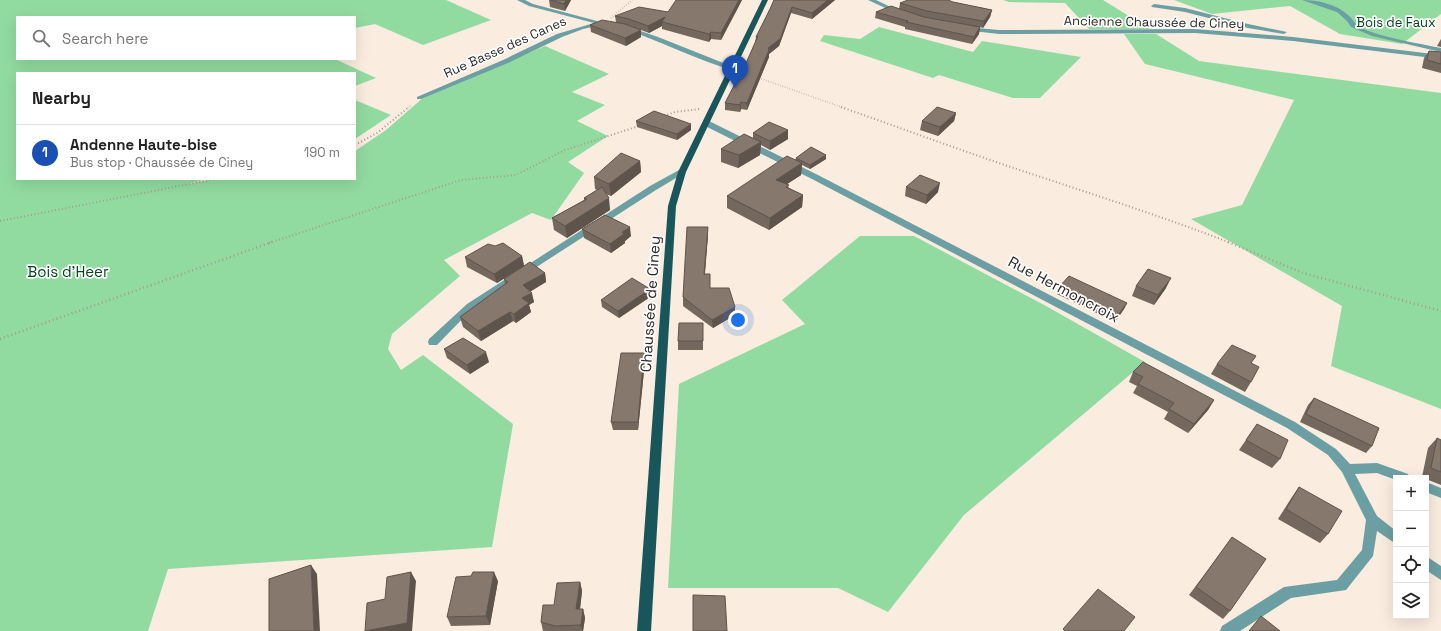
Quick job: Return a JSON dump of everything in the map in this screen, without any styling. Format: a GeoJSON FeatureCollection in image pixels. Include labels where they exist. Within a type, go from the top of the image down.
{"type":"FeatureCollection","features":[{"type":"Feature","properties":{"kind":"main road","name":"Chaussée de Ciney"},"geometry":{"type":"LineString","coordinates":[[644,631],[672,206],[682,172],[765,0]]}},
{"type":"Feature","properties":{"kind":"street","name":"Rue Basse des Canes"},"geometry":{"type":"LineString","coordinates":[[520,0],[531,5],[606,25]]}},
{"type":"Feature","properties":{"kind":"street"},"geometry":{"type":"LineString","coordinates":[[871,0],[904,14]]}},
{"type":"Feature","properties":{"kind":"street"},"geometry":{"type":"LineString","coordinates":[[1305,0],[1339,11],[1351,19],[1353,26],[1365,32],[1382,38],[1441,50]]}},
{"type":"Feature","properties":{"kind":"street","name":"Ancienne Chaussée de Ciney"},"geometry":{"type":"LineString","coordinates":[[1154,6],[1185,10],[1248,26],[1441,53]]}},
{"type":"Feature","properties":{"kind":"street","name":"Rue Basse des Canes"},"geometry":{"type":"LineString","coordinates":[[419,98],[518,56],[546,41],[584,26],[606,25]]}},
{"type":"Feature","properties":{"kind":"street"},"geometry":{"type":"LineString","coordinates":[[621,27],[643,33],[687,51],[711,63],[732,68]]}},
{"type":"Feature","properties":{"kind":"street","name":"Ancienne Chaussée de Ciney"},"geometry":{"type":"LineString","coordinates":[[962,28],[999,32],[1195,31],[1293,39],[1441,57]]}},
{"type":"Feature","properties":{"kind":"street","name":"Rue Hermoncroix"},"geometry":{"type":"LineString","coordinates":[[706,123],[842,191],[1291,426],[1332,452],[1347,469],[1372,520]]}},
{"type":"Feature","properties":{"kind":"street"},"geometry":{"type":"LineString","coordinates":[[433,342],[470,306],[653,188],[682,172]]}},
{"type":"Feature","properties":{"kind":"street"},"geometry":{"type":"LineString","coordinates":[[1347,469],[1377,468],[1396,475]]}},
{"type":"Feature","properties":{"kind":"street"},"geometry":{"type":"LineString","coordinates":[[1429,488],[1441,493]]}},
{"type":"Feature","properties":{"kind":"street"},"geometry":{"type":"LineString","coordinates":[[1227,631],[1289,592],[1341,586],[1368,552],[1372,520],[1393,536]]}},
{"type":"Feature","properties":{"kind":"street"},"geometry":{"type":"LineString","coordinates":[[1429,564],[1441,574]]}},
{"type":"Feature","properties":{"kind":"path"},"geometry":{"type":"LineString","coordinates":[[606,25],[632,0]]}},
{"type":"Feature","properties":{"kind":"path"},"geometry":{"type":"LineString","coordinates":[[732,68],[1043,178],[1195,229],[1303,273],[1441,311]]}},
{"type":"Feature","properties":{"kind":"path"},"geometry":{"type":"LineString","coordinates":[[356,145],[362,142],[400,115],[419,98]]}},
{"type":"Feature","properties":{"kind":"path"},"geometry":{"type":"LineString","coordinates":[[660,117],[675,112],[714,107]]}},
{"type":"Feature","properties":{"kind":"path"},"geometry":{"type":"LineString","coordinates":[[0,339],[301,232],[461,180],[516,175],[565,150],[642,125]]}},
{"type":"Feature","properties":{"kind":"path"},"geometry":{"type":"LineString","coordinates":[[0,221],[136,196],[210,180]]}},
{"type":"Feature","properties":{"kind":"green space","name":"Bois d'Heer"},"geometry":{"type":"Polygon","coordinates":[[[0,0],[446,0],[491,20],[423,45],[375,24],[356,28],[356,16],[16,16],[16,60],[337,60],[376,78],[356,86],[356,72],[16,72],[16,180],[203,180],[188,184],[209,180],[356,180],[356,150],[386,130],[424,97],[545,46],[609,74],[572,92],[605,105],[577,121],[608,136],[568,162],[584,173],[551,220],[532,213],[444,260],[460,276],[392,334],[388,349],[401,370],[423,355],[513,424],[492,547],[168,569],[148,631],[0,631],[0,0]]]}},
{"type":"Feature","properties":{"kind":"green space"},"geometry":{"type":"Polygon","coordinates":[[[1003,0],[1103,0],[1150,29],[1089,29],[1065,3],[1009,2],[1003,0]]]}},
{"type":"Feature","properties":{"kind":"green space","name":"Bois de Faux"},"geometry":{"type":"Polygon","coordinates":[[[1174,0],[1441,0],[1441,14],[1402,44],[1340,34],[1290,6],[1212,14],[1174,0]]]}},
{"type":"Feature","properties":{"kind":"green space"},"geometry":{"type":"Polygon","coordinates":[[[879,27],[973,52],[982,41],[1081,57],[1040,98],[1013,98],[939,75],[933,78],[820,41],[824,35],[860,39],[879,27]]]}},
{"type":"Feature","properties":{"kind":"green space"},"geometry":{"type":"Polygon","coordinates":[[[1124,34],[1156,34],[1199,61],[1441,93],[1441,409],[1331,366],[1342,306],[1191,219],[1242,205],[1294,100],[1145,64],[1124,34]]]}},
{"type":"Feature","properties":{"kind":"green space"},"geometry":{"type":"Polygon","coordinates":[[[356,100],[391,115],[356,138],[356,100]]]}},
{"type":"Feature","properties":{"kind":"green space"},"geometry":{"type":"Polygon","coordinates":[[[860,236],[914,236],[1046,306],[1145,362],[964,515],[888,612],[838,588],[668,588],[679,384],[805,324],[782,300],[860,236]]]}},
{"type":"Feature","properties":{"kind":"building"},"geometry":{"type":"Polygon","coordinates":[[[550,0],[566,0],[564,4],[550,0]]]}},
{"type":"Feature","properties":{"kind":"building"},"geometry":{"type":"Polygon","coordinates":[[[676,0],[739,0],[721,33],[711,32],[709,34],[662,22],[665,17],[648,26],[615,16],[639,7],[668,12],[676,0]]]}},
{"type":"Feature","properties":{"kind":"building"},"geometry":{"type":"Polygon","coordinates":[[[774,0],[828,0],[812,13],[792,7],[780,39],[768,48],[769,50],[747,103],[741,102],[740,105],[725,103],[743,70],[758,36],[756,37],[774,0]]]}},
{"type":"Feature","properties":{"kind":"building"},"geometry":{"type":"Polygon","coordinates":[[[908,0],[948,0],[992,10],[983,21],[927,11],[900,3],[908,0]]]}},
{"type":"Feature","properties":{"kind":"building"},"geometry":{"type":"Polygon","coordinates":[[[891,6],[924,17],[980,27],[974,37],[906,22],[908,21],[876,12],[891,6]]]}},
{"type":"Feature","properties":{"kind":"building"},"geometry":{"type":"Polygon","coordinates":[[[602,20],[625,24],[641,30],[625,38],[590,25],[602,20]]]}},
{"type":"Feature","properties":{"kind":"building"},"geometry":{"type":"Polygon","coordinates":[[[1429,51],[1441,52],[1441,64],[1427,60],[1429,51]]]}},
{"type":"Feature","properties":{"kind":"building"},"geometry":{"type":"Polygon","coordinates":[[[937,107],[956,113],[940,127],[922,121],[937,107]]]}},
{"type":"Feature","properties":{"kind":"building"},"geometry":{"type":"Polygon","coordinates":[[[654,111],[691,124],[677,134],[636,121],[654,111]]]}},
{"type":"Feature","properties":{"kind":"building"},"geometry":{"type":"Polygon","coordinates":[[[769,122],[788,130],[770,141],[753,133],[769,122]]]}},
{"type":"Feature","properties":{"kind":"building"},"geometry":{"type":"Polygon","coordinates":[[[744,134],[761,142],[739,155],[721,149],[744,134]]]}},
{"type":"Feature","properties":{"kind":"building"},"geometry":{"type":"Polygon","coordinates":[[[811,147],[826,155],[810,165],[796,158],[811,147]]]}},
{"type":"Feature","properties":{"kind":"building"},"geometry":{"type":"Polygon","coordinates":[[[621,153],[640,161],[609,184],[594,177],[621,153]]]}},
{"type":"Feature","properties":{"kind":"building"},"geometry":{"type":"Polygon","coordinates":[[[787,156],[802,163],[776,180],[789,185],[786,187],[803,195],[770,218],[727,196],[787,156]]]}},
{"type":"Feature","properties":{"kind":"building"},"geometry":{"type":"Polygon","coordinates":[[[920,175],[940,183],[927,195],[906,187],[920,175]]]}},
{"type":"Feature","properties":{"kind":"building"},"geometry":{"type":"Polygon","coordinates":[[[602,187],[609,198],[565,226],[552,218],[587,199],[584,198],[602,187]]]}},
{"type":"Feature","properties":{"kind":"building"},"geometry":{"type":"Polygon","coordinates":[[[605,215],[630,227],[622,232],[624,234],[610,244],[582,229],[605,215]]]}},
{"type":"Feature","properties":{"kind":"building"},"geometry":{"type":"Polygon","coordinates":[[[687,227],[708,227],[704,274],[710,274],[710,288],[729,288],[735,307],[712,320],[683,297],[687,227]]]}},
{"type":"Feature","properties":{"kind":"building"},"geometry":{"type":"Polygon","coordinates":[[[503,243],[522,256],[494,274],[465,257],[488,244],[495,246],[503,243]]]}},
{"type":"Feature","properties":{"kind":"building"},"geometry":{"type":"Polygon","coordinates":[[[530,262],[545,273],[523,285],[532,293],[522,298],[529,303],[514,314],[510,312],[478,331],[460,317],[508,282],[504,279],[530,262]]]}},
{"type":"Feature","properties":{"kind":"building"},"geometry":{"type":"Polygon","coordinates":[[[1148,269],[1171,278],[1158,295],[1136,286],[1148,269]]]}},
{"type":"Feature","properties":{"kind":"building"},"geometry":{"type":"Polygon","coordinates":[[[1069,276],[1127,303],[1118,315],[1059,287],[1069,276]]]}},
{"type":"Feature","properties":{"kind":"building"},"geometry":{"type":"Polygon","coordinates":[[[632,278],[650,289],[618,311],[601,300],[632,278]]]}},
{"type":"Feature","properties":{"kind":"building"},"geometry":{"type":"Polygon","coordinates":[[[679,323],[703,323],[703,341],[678,341],[679,323]]]}},
{"type":"Feature","properties":{"kind":"building"},"geometry":{"type":"Polygon","coordinates":[[[463,338],[486,352],[467,365],[444,349],[463,338]]]}},
{"type":"Feature","properties":{"kind":"building"},"geometry":{"type":"Polygon","coordinates":[[[1232,345],[1256,356],[1251,363],[1259,367],[1251,382],[1217,364],[1232,345]]]}},
{"type":"Feature","properties":{"kind":"building"},"geometry":{"type":"Polygon","coordinates":[[[621,353],[644,353],[638,422],[611,422],[621,353]]]}},
{"type":"Feature","properties":{"kind":"building"},"geometry":{"type":"Polygon","coordinates":[[[1143,362],[1214,400],[1194,424],[1169,409],[1174,403],[1138,384],[1143,377],[1133,372],[1143,362]]]}},
{"type":"Feature","properties":{"kind":"building"},"geometry":{"type":"Polygon","coordinates":[[[1314,398],[1379,428],[1372,446],[1306,414],[1314,398]]]}},
{"type":"Feature","properties":{"kind":"building"},"geometry":{"type":"Polygon","coordinates":[[[1257,424],[1288,440],[1280,459],[1246,440],[1257,424]]]}},
{"type":"Feature","properties":{"kind":"building"},"geometry":{"type":"Polygon","coordinates":[[[1437,438],[1441,440],[1441,472],[1431,468],[1437,438]]]}},
{"type":"Feature","properties":{"kind":"building"},"geometry":{"type":"Polygon","coordinates":[[[1299,487],[1342,511],[1328,534],[1286,509],[1299,487]]]}},
{"type":"Feature","properties":{"kind":"building"},"geometry":{"type":"Polygon","coordinates":[[[1232,537],[1266,559],[1230,611],[1196,587],[1232,537]]]}},
{"type":"Feature","properties":{"kind":"building"},"geometry":{"type":"Polygon","coordinates":[[[311,565],[314,631],[269,631],[269,579],[311,565]]]}},
{"type":"Feature","properties":{"kind":"building"},"geometry":{"type":"Polygon","coordinates":[[[411,572],[407,623],[365,631],[367,603],[385,599],[387,577],[411,572]]]}},
{"type":"Feature","properties":{"kind":"building"},"geometry":{"type":"Polygon","coordinates":[[[473,572],[494,572],[486,616],[447,617],[456,577],[471,576],[473,572]]]}},
{"type":"Feature","properties":{"kind":"building"},"geometry":{"type":"Polygon","coordinates":[[[580,582],[576,609],[583,609],[581,625],[555,626],[541,622],[543,605],[554,605],[557,583],[580,582]]]}},
{"type":"Feature","properties":{"kind":"building"},"geometry":{"type":"Polygon","coordinates":[[[1098,589],[1135,617],[1124,631],[1065,631],[1063,629],[1098,589]]]}},
{"type":"Feature","properties":{"kind":"building"},"geometry":{"type":"Polygon","coordinates":[[[693,595],[725,596],[727,631],[693,631],[693,595]]]}},
{"type":"Feature","properties":{"kind":"building"},"geometry":{"type":"Polygon","coordinates":[[[1261,616],[1280,631],[1249,631],[1261,616]]]}},
{"type":"Feature","properties":{"kind":"place","name":"Andenne Haute-bise"},"geometry":{"type":"Point","coordinates":[735,88]}}]}
